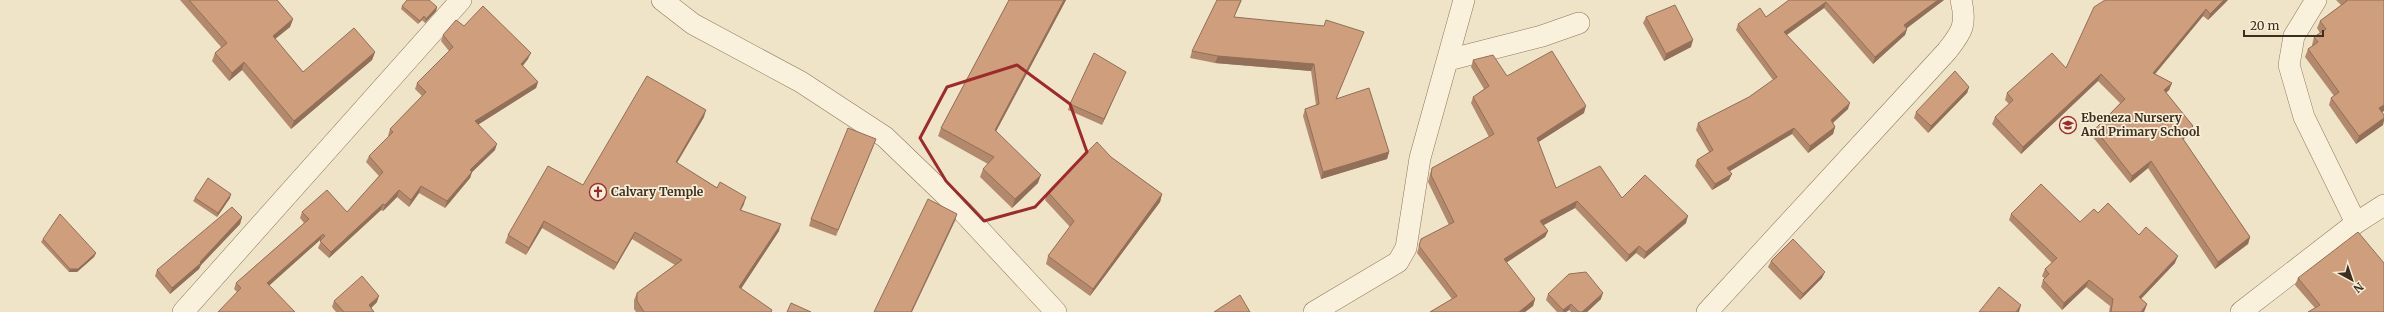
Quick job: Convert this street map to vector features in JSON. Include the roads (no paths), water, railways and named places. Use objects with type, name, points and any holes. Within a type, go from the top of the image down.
[{"type":"street","points":[[183,312],[460,0]]},
{"type":"street","points":[[662,0],[693,24],[801,82],[885,137],[964,213],[1056,312]]},
{"type":"street","points":[[1314,312],[1398,262],[1406,248],[1420,158],[1464,0]]},
{"type":"street","points":[[1707,312],[1947,51],[1959,35],[1965,16],[1961,0]]},
{"type":"street","points":[[2316,0],[2294,36],[2289,65],[2304,117],[2356,223]]},
{"type":"street","points":[[1448,60],[1542,36],[1579,23]]},
{"type":"street","points":[[2241,312],[2356,223],[2384,205]]},
{"type":"place","name":"Ebeneza Nursery And Primary School","points":[[2068,125]]},
{"type":"place","name":"Calvary Temple","points":[[598,192]]}]
